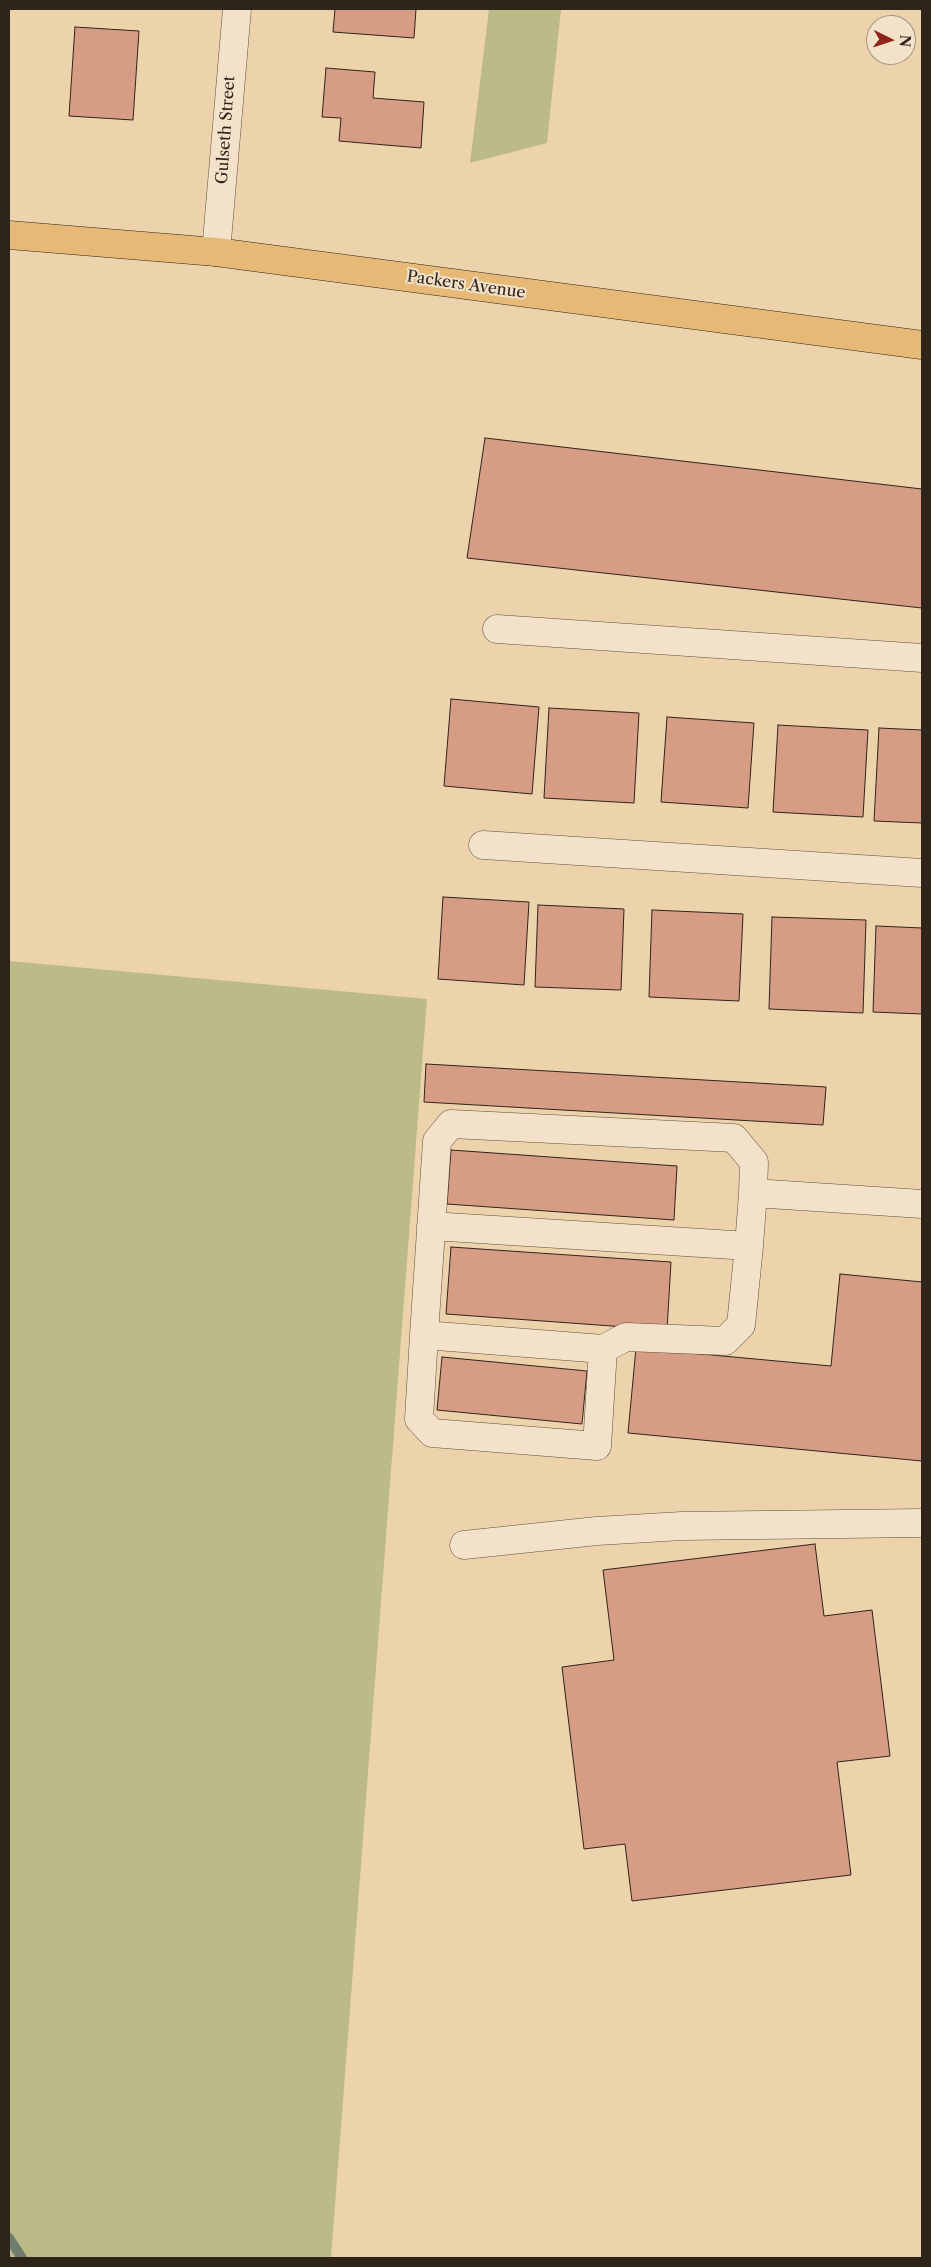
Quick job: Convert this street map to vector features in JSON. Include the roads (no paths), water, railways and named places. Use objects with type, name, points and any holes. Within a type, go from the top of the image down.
[{"type":"main road","name":"Packers Avenue","points":[[9,235],[216,252],[780,328],[922,345]]},
{"type":"street","name":"Gulseth Street","points":[[216,252],[237,9]]},
{"type":"street","points":[[497,629],[922,658]]},
{"type":"street","points":[[483,845],[922,873]]},
{"type":"street","points":[[424,1336],[603,1349],[626,1338],[725,1341],[741,1325],[753,1193],[754,1162],[734,1138],[452,1124],[437,1141],[431,1226],[424,1336],[419,1419],[432,1433],[597,1446],[603,1349]]},
{"type":"street","points":[[753,1193],[922,1204]]},
{"type":"street","points":[[431,1226],[748,1246]]},
{"type":"street","points":[[464,1545],[597,1531],[682,1526],[922,1523]]},
{"type":"waterway","points":[[9,2238],[22,2258]]}]
